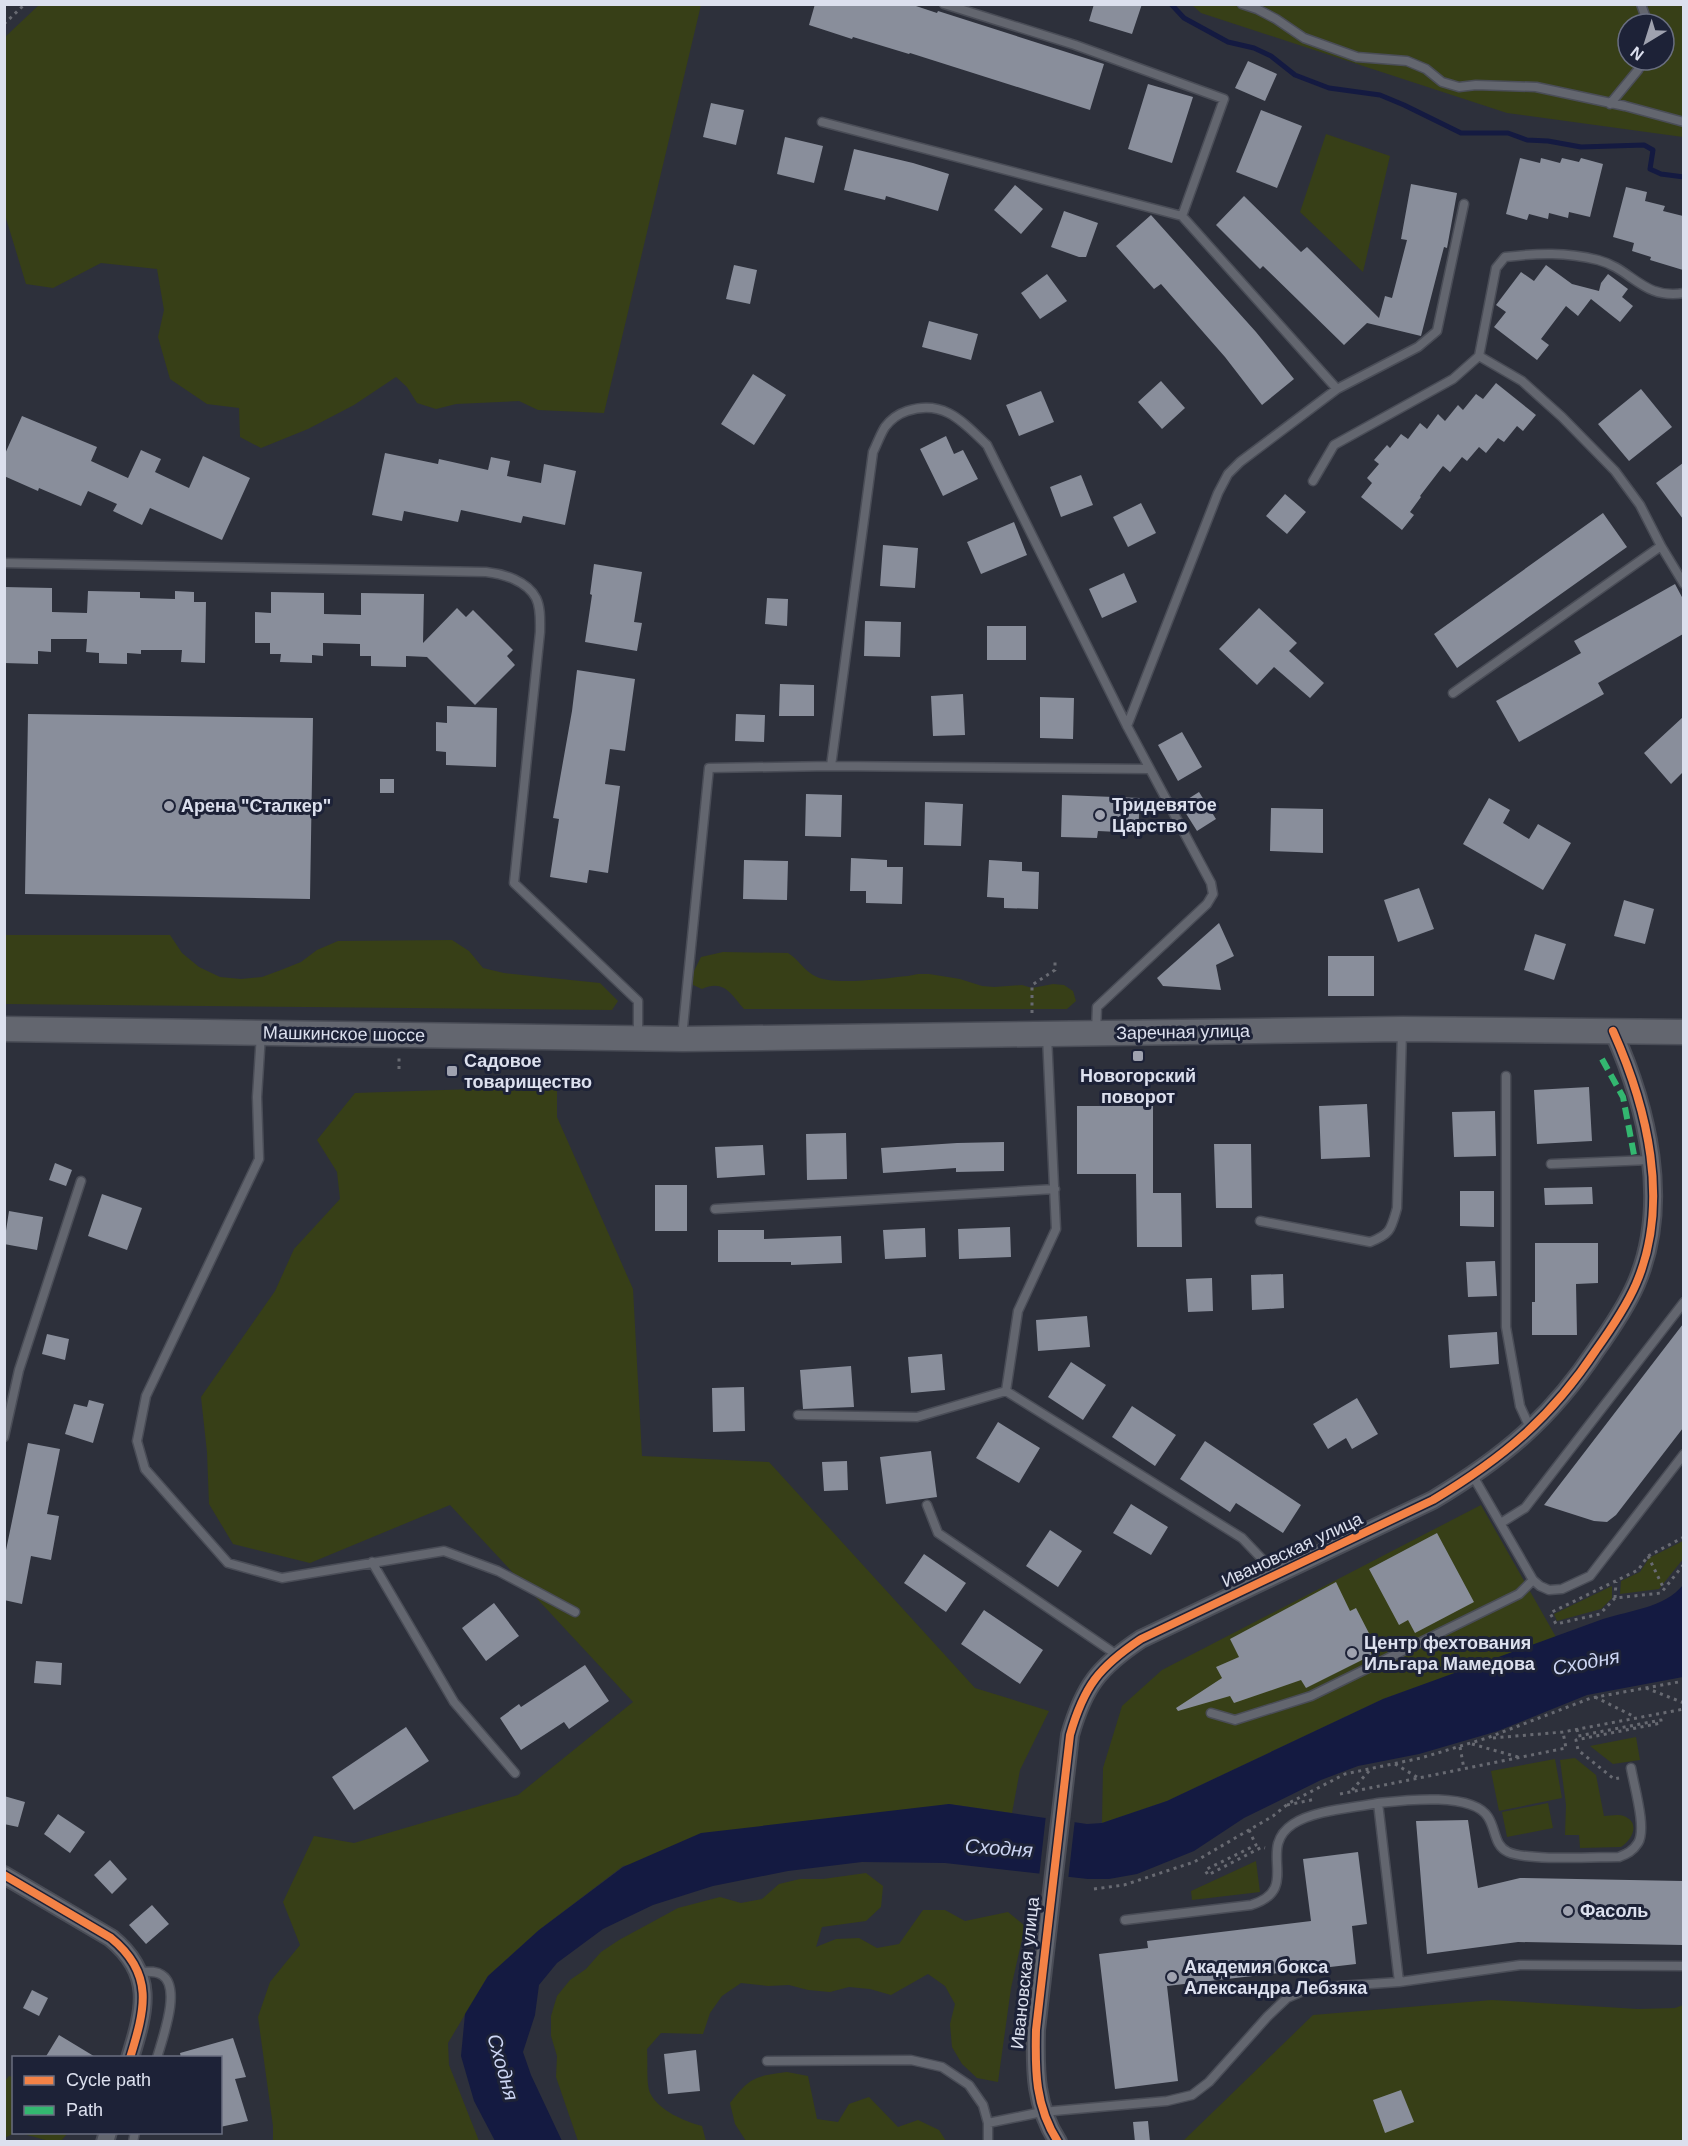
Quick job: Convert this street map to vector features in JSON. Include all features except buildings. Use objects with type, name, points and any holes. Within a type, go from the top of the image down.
[{"type":"main road","name":"Заречная улица","points":[[682,1039],[1040,1025],[1096,1033],[1402,1029],[1683,1032]]},
{"type":"main road","name":"Машкинское шоссе","points":[[4,1029],[682,1039]]},
{"type":"street","name":"Ивановская улица","points":[[1058,2142],[1042,2112],[1035,2072],[1036,2030],[1070,1735],[1086,1691],[1099,1672],[1117,1655],[1141,1639],[1433,1500],[1473,1476],[1531,1431],[1582,1372],[1617,1319],[1636,1284],[1646,1257],[1651,1229],[1653,1192],[1639,1099],[1613,1031]]},
{"type":"street","points":[[4,1875],[111,1938],[126,1950],[138,1972],[143,1989],[142,2012],[131,2056]]},
{"type":"lane","points":[[944,4],[1076,45],[1224,99],[1182,216]]},
{"type":"lane","points":[[1242,4],[1267,14],[1304,38],[1357,57],[1407,61],[1426,69],[1442,82],[1459,87],[1476,85],[1536,87],[1683,122]]},
{"type":"lane","points":[[1610,104],[1636,72]]},
{"type":"lane","points":[[822,122],[1182,216],[1337,389]]},
{"type":"lane","points":[[1127,726],[1218,493],[1228,474],[1240,462],[1337,389],[1418,347],[1437,331],[1464,204]]},
{"type":"lane","points":[[1313,480],[1334,445],[1453,379],[1479,356],[1496,268],[1505,256],[1545,252],[1600,260],[1620,270],[1649,290],[1672,295],[1683,293]]},
{"type":"lane","points":[[1479,356],[1522,381],[1570,424],[1615,471],[1640,505],[1660,546],[1683,584]]},
{"type":"lane","points":[[831,766],[873,452],[885,427],[897,415],[922,406],[937,408],[961,420],[987,445],[1127,726],[1211,883],[1213,894],[1207,904],[1097,1007],[1096,1033]]},
{"type":"lane","points":[[1453,693],[1660,546]]},
{"type":"lane","points":[[4,563],[486,572],[505,575],[524,586],[536,598],[540,614],[540,632],[514,883],[638,1001],[638,1037]]},
{"type":"lane","points":[[682,1039],[709,768],[831,766],[1149,769]]},
{"type":"lane","points":[[1006,1391],[1018,1311],[1056,1229],[1055,1189],[1040,1025]]},
{"type":"lane","points":[[1260,1221],[1370,1242],[1384,1236],[1393,1223],[1397,1208],[1402,1029]]},
{"type":"lane","points":[[261,1032],[257,1097],[259,1159],[146,1396],[137,1441],[145,1469],[228,1563],[282,1578],[444,1551],[498,1571],[575,1612]]},
{"type":"lane","points":[[1506,1076],[1506,1327],[1520,1406],[1531,1431]]},
{"type":"lane","points":[[1551,1164],[1650,1160]]},
{"type":"lane","points":[[4,1437],[19,1370],[81,1181]]},
{"type":"lane","points":[[715,1209],[1055,1189]]},
{"type":"lane","points":[[1501,1523],[1525,1508],[1683,1302]]},
{"type":"lane","points":[[798,1415],[917,1417],[1006,1391],[1242,1538],[1263,1560],[1273,1576]]},
{"type":"lane","points":[[1473,1476],[1533,1580],[1549,1590],[1562,1589],[1590,1576],[1683,1454]]},
{"type":"lane","points":[[927,1505],[938,1533],[1117,1655]]},
{"type":"lane","points":[[372,1562],[454,1702],[515,1773]]},
{"type":"lane","points":[[1211,1713],[1235,1720],[1311,1696],[1519,1594],[1533,1580]]},
{"type":"lane","points":[[1125,1920],[1251,1905],[1265,1901],[1275,1891],[1276,1852],[1281,1837],[1291,1825],[1305,1817],[1378,1803],[1404,1800],[1459,1801],[1476,1805],[1487,1816],[1498,1845],[1509,1853],[1531,1856],[1619,1857],[1630,1852],[1639,1842],[1642,1832],[1632,1772]]},
{"type":"lane","points":[[1378,1803],[1399,1982]]},
{"type":"lane","points":[[988,2123],[1042,2112],[1167,2102],[1192,2094],[1209,2082],[1287,1998],[1310,1989],[1399,1982],[1520,1965],[1683,1966]]},
{"type":"lane","points":[[138,1972],[155,1972],[162,1975],[172,1990],[167,2022],[158,2056]]},
{"type":"lane","points":[[767,2061],[911,2060],[942,2067],[969,2085],[983,2105],[988,2123],[988,2142]]},
{"type":"path","points":[[4,24],[25,4]]},
{"type":"path","points":[[1040,1025],[1032,985],[1055,970],[1055,962]]},
{"type":"path","points":[[399,1054],[399,1069]]},
{"type":"path","points":[[1683,1537],[1648,1556],[1638,1570],[1550,1613],[1556,1624],[1600,1614],[1616,1598],[1661,1593],[1683,1564]]},
{"type":"path","points":[[1648,1556],[1664,1589]]},
{"type":"path","points":[[1616,1581],[1616,1598]]},
{"type":"path","points":[[1094,1889],[1124,1885],[1194,1862],[1273,1816],[1286,1805],[1345,1774],[1395,1764],[1487,1738],[1595,1698],[1683,1680]]},
{"type":"path","points":[[1645,1688],[1683,1703]]},
{"type":"path","points":[[1595,1698],[1636,1718]]},
{"type":"path","points":[[1487,1738],[1563,1732],[1683,1709]]},
{"type":"path","points":[[1577,1729],[1578,1736],[1661,1720],[1661,1724],[1576,1740],[1578,1750],[1614,1779],[1632,1772]]},
{"type":"path","points":[[1329,1796],[1566,1748],[1563,1732]]},
{"type":"path","points":[[1470,1743],[1520,1757]]},
{"type":"path","points":[[1460,1746],[1464,1769]]},
{"type":"path","points":[[1395,1764],[1418,1778]]},
{"type":"path","points":[[1351,1792],[1371,1769]]},
{"type":"path","points":[[1286,1805],[1319,1798]]},
{"type":"path","points":[[1249,1830],[1256,1845],[1205,1870],[1208,1875],[1262,1847],[1276,1852]]},
{"type":"green space","points":[[40,4],[701,5],[604,413],[538,410],[519,401],[456,404],[436,409],[417,403],[407,387],[396,377],[354,405],[308,429],[261,448],[240,437],[239,408],[207,404],[170,379],[158,337],[164,310],[157,269],[101,263],[53,288],[26,284],[5,215],[4,38]]},
{"type":"green space","points":[[1192,5],[1683,5],[1683,137],[1507,113],[1201,13]]},
{"type":"green space","points":[[1326,134],[1390,156],[1363,272],[1300,212]]},
{"type":"green space","points":[[5,935],[170,935],[182,953],[199,967],[220,977],[241,979],[262,977],[281,970],[301,962],[317,950],[338,941],[452,940],[469,951],[483,968],[504,973],[600,983],[618,1001],[612,1010],[5,1004]]},
{"type":"green space","points":[[723,952],[788,953],[813,975],[822,979],[859,981],[929,974],[994,987],[1022,985],[1032,988],[1053,984],[1064,985],[1073,991],[1076,1001],[1067,1009],[744,1009],[731,993],[722,987],[710,986],[702,989],[693,985],[692,975],[701,957]]},
{"type":"green space","points":[[557,1086],[557,1117],[633,1289],[642,1456],[769,1462],[975,1688],[1049,1711],[1020,1770],[1012,1813],[949,1804],[623,1866],[539,1930],[488,1976],[448,2043],[449,2065],[479,2141],[273,2141],[273,2126],[258,2017],[270,1982],[300,1945],[283,1902],[314,1836],[354,1843],[518,1795],[633,1702],[450,1505],[310,1563],[233,1544],[209,1504],[207,1452],[201,1397],[275,1291],[294,1249],[340,1199],[337,1172],[317,1140],[355,1093]]},
{"type":"green space","name":"Центр фехтования Ильгара Мамедова","points":[[1481,1505],[1556,1637],[1383,1699],[1167,1801],[1102,1823],[1103,1768],[1122,1706],[1162,1670]]},
{"type":"green space","points":[[1683,1541],[1683,1559],[1659,1589],[1620,1594],[1621,1581],[1640,1572],[1649,1558]]},
{"type":"green space","points":[[1612,1586],[1612,1598],[1601,1609],[1557,1621],[1554,1614]]},
{"type":"green space","points":[[1636,1737],[1640,1760],[1613,1764],[1590,1746]]},
{"type":"green space","points":[[1575,1758],[1596,1775],[1604,1816],[1622,1815],[1632,1823],[1633,1832],[1621,1847],[1580,1848],[1579,1835],[1565,1835],[1566,1805],[1560,1760]]},
{"type":"green space","points":[[1555,1759],[1562,1798],[1499,1811],[1491,1771]]},
{"type":"green space","points":[[1548,1803],[1553,1828],[1507,1837],[1502,1812]]},
{"type":"green space","points":[[1256,1861],[1260,1892],[1192,1900],[1191,1891]]},
{"type":"green space","points":[[866,1873],[883,1886],[881,1907],[866,1921],[822,1927],[816,1947],[836,1939],[859,1938],[877,1948],[899,1944],[923,1910],[945,1910],[965,1921],[1008,1912],[1025,1926],[1011,1988],[998,2082],[977,2078],[962,2064],[952,2047],[950,2024],[955,2004],[945,1986],[928,1974],[891,1995],[870,1989],[849,1987],[830,1992],[789,1985],[768,1986],[741,1983],[722,1996],[710,2013],[703,2034],[661,2033],[647,2049],[650,2093],[666,2110],[702,2126],[706,2141],[578,2141],[556,2077],[557,2056],[551,2036],[551,2016],[557,1996],[570,1980],[586,1969],[601,1952],[619,1940],[678,1908],[720,1897],[741,1903],[762,1899],[779,1884],[800,1879],[823,1879]]},
{"type":"green space","points":[[1492,2000],[1638,2009],[1675,2008],[1683,2005],[1683,2141],[1182,2142],[1313,2015]]},
{"type":"green space","points":[[787,2072],[808,2076],[817,2119],[838,2122],[849,2104],[869,2097],[898,2127],[918,2120],[939,2130],[946,2141],[746,2141],[735,2124],[730,2103],[754,2079]]},
{"type":"green space","points":[[9,2076],[12,2077],[12,2134],[5,2138],[5,2081]]},
{"type":"green space","points":[[24,2134],[67,2134],[60,2142]]},
{"type":"water","name":"Сходня","points":[[1683,1585],[1683,1677],[1587,1695],[1498,1731],[1419,1754],[1358,1766],[1321,1780],[1244,1818],[1194,1851],[1137,1874],[1109,1879],[1088,1879],[945,1863],[862,1862],[788,1871],[713,1886],[653,1905],[603,1929],[557,1963],[539,1985],[535,2015],[523,2052],[531,2075],[562,2141],[495,2141],[474,2101],[461,2056],[465,2014],[488,1976],[539,1930],[623,1867],[701,1833],[949,1804],[1087,1824],[1102,1823],[1167,1801],[1383,1699],[1603,1619],[1657,1603],[1675,1593]]},
{"type":"pier","points":[[1046,1815],[1075,1819],[1068,1880],[1039,1877]]},
{"type":"waterway","points":[[1171,4],[1184,18],[1228,42],[1254,48],[1271,56],[1295,75],[1329,88],[1380,95],[1461,133],[1508,133],[1527,140],[1581,147],[1644,145],[1653,150],[1650,169],[1661,174],[1684,177]]},
{"type":"marked path","points":[[1602,1059],[1623,1097],[1635,1160]]},
{"type":"cycle path","points":[[1058,2142],[1050,2129],[1038,2088],[1036,2030],[1070,1735],[1081,1703],[1095,1679],[1104,1669],[1141,1639],[1433,1500],[1458,1484],[1524,1435],[1579,1374],[1613,1326],[1632,1293],[1646,1253],[1652,1221],[1653,1188],[1644,1123],[1636,1091],[1613,1031]]},
{"type":"cycle path","points":[[4,1875],[111,1938],[125,1951],[135,1965],[143,1993],[140,2024],[131,2056]]},
{"type":"place","name":"Арена \"Сталкер\"","points":[[169,806]]},
{"type":"place","name":"Тридевятое Царство","points":[[1100,815]]},
{"type":"place","name":"Новогорский поворот","points":[[1138,1056]]},
{"type":"place","name":"Садовое товарищество","points":[[452,1071]]},
{"type":"place","name":"Центр фехтования Ильгара Мамедова","points":[[1352,1653]]},
{"type":"place","name":"Фасоль","points":[[1568,1911]]},
{"type":"place","name":"Академия бокса Александра Лебзяка","points":[[1172,1977]]}]
